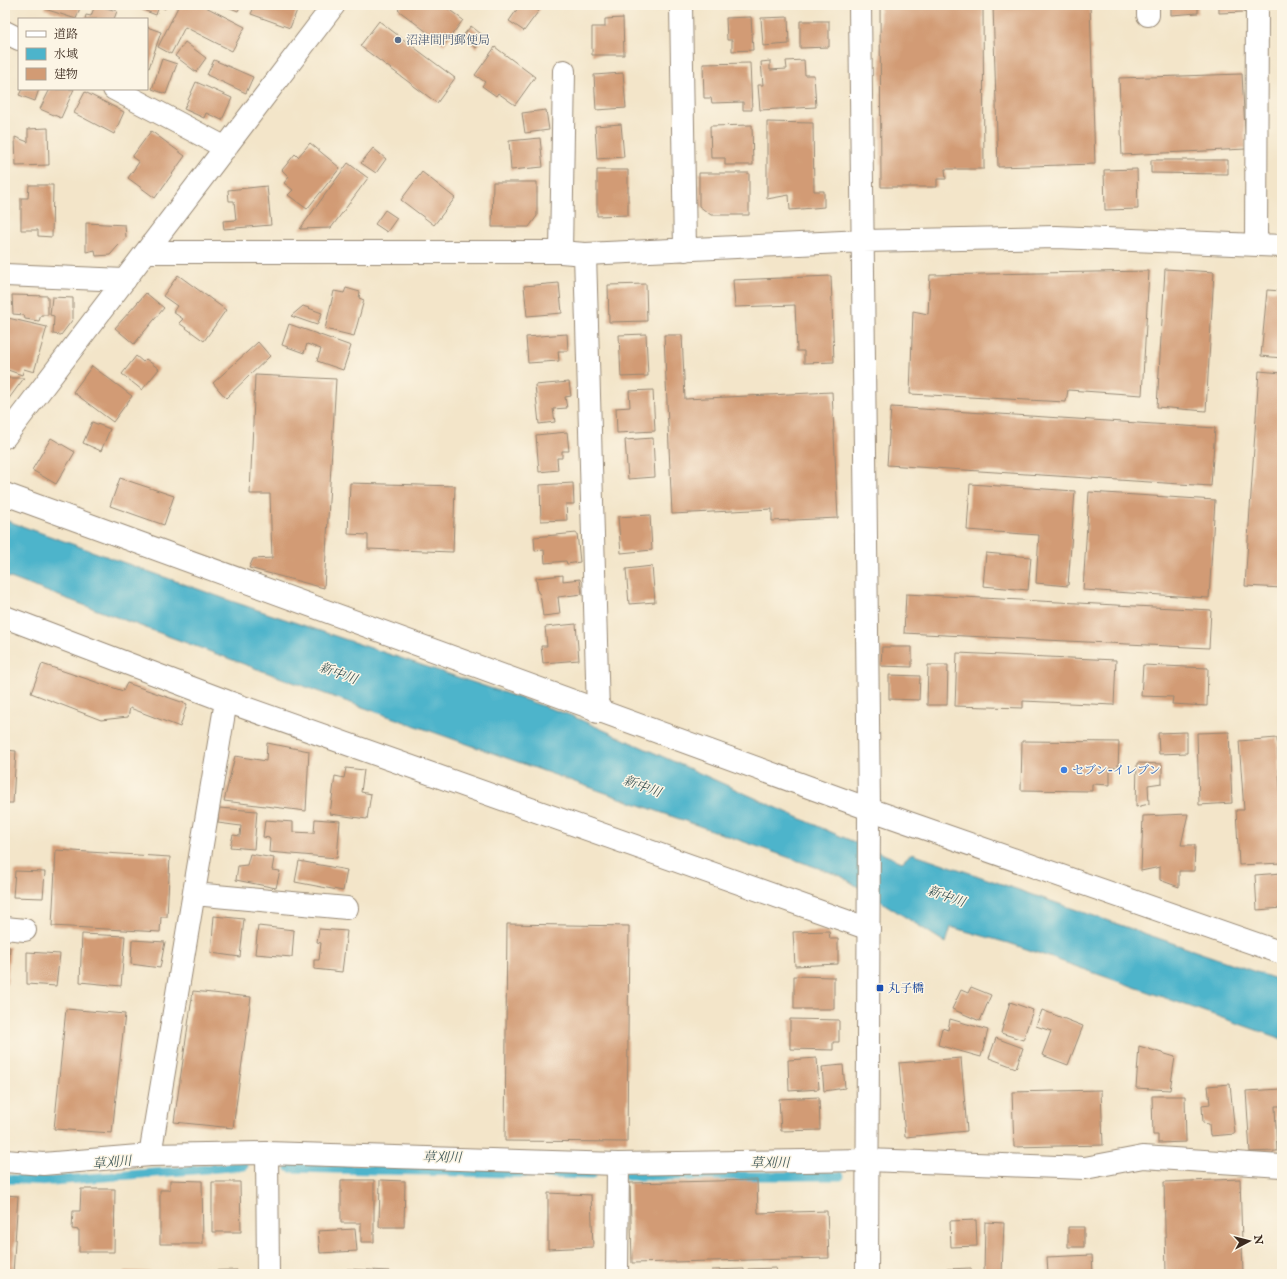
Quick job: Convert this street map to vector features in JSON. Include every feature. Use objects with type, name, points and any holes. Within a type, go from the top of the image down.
[{"type":"street","points":[[5,438],[334,5]]},
{"type":"street","points":[[681,5],[685,250]]},
{"type":"street","points":[[860,5],[870,818],[866,1160],[867,1274]]},
{"type":"street","points":[[1256,244],[1257,5]]},
{"type":"street","points":[[5,32],[18,38]]},
{"type":"street","points":[[561,252],[564,71]]},
{"type":"street","points":[[116,90],[226,148]]},
{"type":"street","points":[[147,252],[561,252],[585,254],[862,241],[1056,237],[1282,246]]},
{"type":"street","points":[[585,254],[598,712]]},
{"type":"street","points":[[5,275],[125,280]]},
{"type":"street","points":[[5,494],[598,712],[870,818],[1282,953]]},
{"type":"street","points":[[5,617],[226,701],[869,929]]},
{"type":"street","points":[[150,1155],[226,701]]},
{"type":"street","points":[[194,894],[347,908]]},
{"type":"street","points":[[267,1154],[268,1274]]},
{"type":"street","points":[[5,1162],[43,1164],[150,1155],[267,1154],[618,1164],[866,1160],[1085,1168],[1143,1157],[1282,1166]]},
{"type":"street","points":[[617,1274],[618,1164]]},
{"type":"water","name":"新中川","points":[[5,520],[234,602],[570,715],[833,833],[902,862],[912,853],[1282,981],[1282,1039],[1015,945],[951,927],[946,943],[841,876],[317,691],[5,576]]},
{"type":"building","points":[[46,5],[81,5],[76,18],[45,9]]},
{"type":"building","points":[[95,5],[117,11],[114,18],[85,18],[86,15],[91,16]]},
{"type":"building","points":[[130,5],[166,5],[165,9],[159,6],[156,15]]},
{"type":"building","points":[[179,5],[202,5],[245,27],[232,51],[185,27],[171,54],[158,47]]},
{"type":"building","points":[[223,5],[241,5],[238,11]]},
{"type":"building","points":[[255,5],[299,5],[290,28],[251,14]]},
{"type":"building","points":[[402,5],[443,5],[463,20],[444,45],[398,10]]},
{"type":"building","points":[[513,5],[543,5],[524,31],[509,21],[518,8]]},
{"type":"building","points":[[734,5],[753,5],[753,8],[733,9]]},
{"type":"building","points":[[880,5],[935,5],[935,8],[983,8],[984,169],[945,169],[946,179],[937,179],[937,187],[881,187]]},
{"type":"building","points":[[993,5],[1090,5],[1095,164],[998,167]]},
{"type":"building","points":[[1171,5],[1198,5],[1198,13],[1171,15]]},
{"type":"building","points":[[1219,5],[1245,5],[1245,12],[1219,13]]},
{"type":"building","points":[[751,17],[753,50],[732,51],[732,40],[727,40],[726,18]]},
{"type":"building","points":[[788,17],[789,44],[763,46],[761,18]]},
{"type":"building","points":[[623,18],[624,55],[592,55],[592,27],[605,27],[605,19]]},
{"type":"building","points":[[379,21],[455,78],[437,103],[360,46]]},
{"type":"building","points":[[800,21],[829,21],[829,47],[800,48]]},
{"type":"building","points":[[471,26],[485,37],[476,48],[462,37]]},
{"type":"building","points":[[148,27],[161,32],[148,68]]},
{"type":"building","points":[[185,42],[206,58],[196,72],[175,56]]},
{"type":"building","points":[[495,47],[535,77],[515,105],[498,93],[496,96],[482,86],[485,82],[475,75]]},
{"type":"building","points":[[162,59],[177,64],[166,94],[152,89]]},
{"type":"building","points":[[214,60],[253,77],[246,93],[207,75]]},
{"type":"building","points":[[804,60],[805,75],[814,75],[816,107],[760,110],[758,85],[763,85],[761,62],[770,61],[770,70],[787,69],[786,61]]},
{"type":"building","points":[[750,63],[752,110],[743,110],[743,102],[712,103],[711,98],[704,98],[703,64]]},
{"type":"building","points":[[623,73],[626,108],[596,110],[594,75]]},
{"type":"building","points":[[1242,74],[1246,149],[1122,155],[1119,78]]},
{"type":"building","points":[[196,82],[232,98],[222,120],[206,113],[204,118],[184,109]]},
{"type":"building","points":[[22,90],[39,90],[35,101],[19,95]]},
{"type":"building","points":[[50,90],[74,90],[61,118],[40,109]]},
{"type":"building","points":[[85,92],[124,112],[114,134],[74,113]]},
{"type":"building","points":[[546,110],[549,130],[525,133],[522,113]]},
{"type":"building","points":[[767,122],[813,123],[814,191],[824,191],[824,207],[790,210],[789,195],[767,199]]},
{"type":"building","points":[[621,124],[624,157],[597,159],[595,126]]},
{"type":"building","points":[[752,125],[753,165],[725,165],[725,158],[711,158],[710,126]]},
{"type":"building","points":[[48,128],[49,165],[16,166],[15,137],[28,142],[28,129]]},
{"type":"building","points":[[151,131],[185,156],[155,198],[128,178],[139,162],[132,157]]},
{"type":"building","points":[[540,138],[543,167],[511,170],[509,141]]},
{"type":"building","points":[[310,143],[340,168],[307,209],[288,195],[293,190],[284,183],[289,177],[282,170],[295,154],[298,157]]},
{"type":"building","points":[[373,148],[386,159],[376,173],[361,163]]},
{"type":"building","points":[[1151,160],[1228,160],[1228,174],[1151,173]]},
{"type":"building","points":[[348,163],[368,178],[331,228],[300,229]]},
{"type":"building","points":[[1137,169],[1138,209],[1105,210],[1104,170]]},
{"type":"building","points":[[597,170],[628,170],[628,215],[597,216]]},
{"type":"building","points":[[422,172],[455,198],[434,225],[401,200]]},
{"type":"building","points":[[699,173],[749,173],[749,215],[711,215],[699,206]]},
{"type":"building","points":[[493,182],[537,182],[537,216],[529,227],[492,227]]},
{"type":"building","points":[[29,185],[53,185],[52,237],[38,236],[38,230],[21,230],[21,198],[28,198]]},
{"type":"building","points":[[267,186],[271,225],[224,229],[223,221],[236,220],[234,201],[229,201],[228,190]]},
{"type":"building","points":[[385,210],[397,218],[387,232],[375,224]]},
{"type":"building","points":[[86,223],[125,225],[126,237],[110,255],[96,256],[95,250],[86,252]]},
{"type":"building","points":[[1165,269],[1214,272],[1206,411],[1157,407]]},
{"type":"building","points":[[1149,271],[1142,395],[1068,390],[1066,402],[910,394],[913,311],[928,314],[930,275]]},
{"type":"building","points":[[178,275],[226,310],[204,341],[179,323],[183,319],[173,312],[177,306],[163,296]]},
{"type":"building","points":[[831,276],[834,362],[804,363],[804,351],[797,351],[795,305],[735,307],[733,280]]},
{"type":"building","points":[[559,283],[562,313],[527,316],[524,286]]},
{"type":"building","points":[[646,284],[647,321],[609,322],[608,285]]},
{"type":"building","points":[[346,288],[360,292],[359,298],[364,300],[354,336],[325,329],[334,291],[344,293]]},
{"type":"building","points":[[1267,290],[1282,291],[1282,358],[1261,356]]},
{"type":"building","points":[[146,293],[164,308],[134,344],[115,328]]},
{"type":"building","points":[[12,295],[48,296],[48,315],[41,315],[39,321],[25,319],[24,315],[13,314]]},
{"type":"building","points":[[52,297],[73,298],[73,319],[61,335],[53,334],[54,316],[50,315]]},
{"type":"building","points":[[303,306],[322,313],[317,325],[291,316]]},
{"type":"building","points":[[8,318],[47,327],[34,372],[24,369],[22,375],[5,369],[5,327]]},
{"type":"building","points":[[289,324],[351,346],[343,370],[317,361],[321,349],[307,344],[304,353],[282,345]]},
{"type":"building","points":[[567,334],[568,351],[558,351],[559,361],[528,363],[526,337]]},
{"type":"building","points":[[646,334],[648,376],[621,377],[619,335]]},
{"type":"building","points":[[664,335],[682,335],[685,399],[832,392],[838,518],[772,521],[772,509],[672,514]]},
{"type":"building","points":[[258,342],[270,356],[226,398],[213,383]]},
{"type":"building","points":[[136,356],[143,362],[146,359],[159,369],[142,390],[122,374]]},
{"type":"building","points":[[92,366],[132,396],[113,422],[73,392]]},
{"type":"building","points":[[1259,371],[1282,373],[1282,588],[1245,586]]},
{"type":"building","points":[[255,375],[336,379],[324,588],[249,568],[253,559],[272,558],[270,494],[250,494]]},
{"type":"building","points":[[5,378],[24,378],[5,404]]},
{"type":"building","points":[[569,382],[571,396],[565,397],[567,408],[553,409],[555,422],[539,424],[535,385]]},
{"type":"building","points":[[653,390],[655,431],[617,433],[616,408],[630,407],[629,391]]},
{"type":"building","points":[[891,407],[1215,428],[1211,486],[887,465]]},
{"type":"building","points":[[92,422],[110,429],[101,451],[83,443]]},
{"type":"building","points":[[567,432],[569,451],[562,451],[562,458],[557,458],[558,470],[539,472],[536,435]]},
{"type":"building","points":[[51,438],[75,452],[56,484],[32,470]]},
{"type":"building","points":[[653,438],[655,477],[628,479],[625,440]]},
{"type":"building","points":[[120,478],[174,496],[164,525],[110,506]]},
{"type":"building","points":[[350,483],[455,486],[453,552],[368,549],[368,535],[348,534]]},
{"type":"building","points":[[573,483],[574,504],[566,504],[567,520],[541,521],[540,485]]},
{"type":"building","points":[[970,484],[1075,491],[1068,586],[1036,583],[1039,535],[967,530]]},
{"type":"building","points":[[1089,492],[1215,500],[1209,598],[1083,590]]},
{"type":"building","points":[[650,515],[652,550],[621,553],[618,517]]},
{"type":"building","points":[[577,533],[580,562],[567,564],[566,561],[545,563],[544,550],[535,551],[534,537]]},
{"type":"building","points":[[986,553],[1031,557],[1028,590],[983,586]]},
{"type":"building","points":[[652,566],[655,602],[629,604],[626,569]]},
{"type":"building","points":[[563,575],[563,581],[580,579],[582,594],[558,597],[560,614],[543,616],[540,593],[538,593],[536,578]]},
{"type":"building","points":[[906,594],[1211,610],[1209,648],[904,633]]},
{"type":"building","points":[[576,624],[579,660],[543,663],[541,646],[547,646],[545,627]]},
{"type":"building","points":[[882,647],[912,647],[912,667],[881,666]]},
{"type":"building","points":[[957,653],[1116,660],[1114,705],[1023,701],[1023,708],[955,706]]},
{"type":"building","points":[[42,664],[123,691],[127,683],[187,704],[180,727],[130,708],[128,717],[101,720],[31,693]]},
{"type":"building","points":[[928,665],[948,665],[947,705],[927,705]]},
{"type":"building","points":[[1143,665],[1208,668],[1207,706],[1172,704],[1173,697],[1141,696]]},
{"type":"building","points":[[889,675],[920,676],[919,700],[889,699]]},
{"type":"building","points":[[1187,732],[1187,753],[1159,754],[1158,733]]},
{"type":"building","points":[[1229,732],[1232,803],[1199,805],[1197,733]]},
{"type":"building","points":[[1277,738],[1282,817],[1282,863],[1239,865],[1236,810],[1244,810],[1239,741]]},
{"type":"building","points":[[1022,741],[1119,742],[1118,768],[1110,768],[1110,785],[1092,784],[1092,791],[1021,790]]},
{"type":"building","points":[[267,743],[309,751],[306,811],[224,801],[235,756],[266,761]]},
{"type":"building","points":[[5,750],[16,751],[13,803],[5,803]]},
{"type":"building","points":[[1137,763],[1162,764],[1162,783],[1148,785],[1149,804],[1136,807]]},
{"type":"building","points":[[346,768],[364,770],[361,792],[371,794],[367,819],[330,814],[335,776],[344,778]]},
{"type":"building","points":[[219,808],[257,811],[254,849],[230,847],[233,835],[240,836],[241,826],[218,823]]},
{"type":"building","points":[[1188,814],[1181,845],[1195,845],[1194,871],[1179,871],[1179,887],[1160,880],[1160,867],[1141,871],[1143,816]]},
{"type":"building","points":[[315,819],[340,821],[337,858],[269,852],[270,838],[263,837],[265,820],[293,822],[293,832],[314,833]]},
{"type":"building","points":[[56,850],[170,857],[167,917],[161,917],[160,932],[52,926]]},
{"type":"building","points":[[250,854],[274,858],[272,870],[280,871],[276,888],[236,880],[238,866],[247,865]]},
{"type":"building","points":[[299,861],[347,870],[343,891],[295,882]]},
{"type":"building","points":[[15,871],[45,872],[43,898],[13,897]]},
{"type":"building","points":[[1282,873],[1282,908],[1257,910],[1255,875]]},
{"type":"building","points":[[214,916],[244,919],[240,957],[211,953]]},
{"type":"building","points":[[507,924],[629,926],[627,1142],[505,1141]]},
{"type":"building","points":[[258,926],[294,930],[292,957],[255,954]]},
{"type":"building","points":[[319,929],[347,931],[342,972],[314,969],[314,960],[319,960],[321,943],[317,942]]},
{"type":"building","points":[[829,931],[830,939],[838,939],[838,964],[795,966],[793,932]]},
{"type":"building","points":[[82,934],[125,936],[121,986],[80,982]]},
{"type":"building","points":[[132,940],[165,942],[160,968],[131,964]]},
{"type":"building","points":[[5,947],[10,947],[7,984],[5,984]]},
{"type":"building","points":[[27,952],[60,954],[56,986],[27,984]]},
{"type":"building","points":[[794,976],[834,977],[834,1009],[794,1009]]},
{"type":"building","points":[[971,987],[991,995],[980,1021],[952,1009],[961,990],[968,993]]},
{"type":"building","points":[[193,991],[251,997],[233,1128],[174,1122]]},
{"type":"building","points":[[1010,1002],[1033,1010],[1023,1040],[1001,1033]]},
{"type":"building","points":[[66,1009],[125,1014],[112,1133],[54,1129]]},
{"type":"building","points":[[1042,1010],[1083,1026],[1068,1065],[1042,1055],[1051,1031],[1036,1026]]},
{"type":"building","points":[[790,1019],[839,1020],[839,1042],[833,1042],[833,1050],[790,1049]]},
{"type":"building","points":[[950,1019],[988,1030],[981,1057],[938,1045],[942,1028],[948,1030]]},
{"type":"building","points":[[996,1038],[1023,1048],[1016,1068],[989,1058]]},
{"type":"building","points":[[1139,1046],[1175,1057],[1170,1090],[1136,1088]]},
{"type":"building","points":[[817,1058],[819,1089],[789,1091],[788,1060]]},
{"type":"building","points":[[961,1058],[967,1131],[905,1137],[899,1063]]},
{"type":"building","points":[[843,1065],[845,1088],[824,1091],[822,1067]]},
{"type":"building","points":[[1230,1084],[1235,1134],[1210,1136],[1209,1124],[1203,1123],[1202,1105],[1210,1104],[1208,1086]]},
{"type":"building","points":[[1282,1089],[1282,1106],[1275,1106],[1277,1151],[1250,1152],[1246,1091]]},
{"type":"building","points":[[1101,1090],[1103,1145],[1014,1147],[1012,1092]]},
{"type":"building","points":[[1152,1096],[1185,1096],[1186,1142],[1158,1143],[1158,1135],[1153,1135]]},
{"type":"building","points":[[819,1097],[820,1130],[781,1131],[779,1099]]},
{"type":"building","points":[[1240,1179],[1243,1274],[1166,1274],[1164,1182]]},
{"type":"building","points":[[170,1180],[202,1181],[203,1244],[160,1244],[160,1190],[170,1190]]},
{"type":"building","points":[[341,1180],[374,1180],[374,1242],[361,1242],[361,1223],[341,1223]]},
{"type":"building","points":[[380,1180],[405,1181],[404,1227],[379,1227]]},
{"type":"building","points":[[757,1180],[758,1213],[827,1211],[829,1258],[632,1263],[630,1183]]},
{"type":"building","points":[[212,1182],[240,1182],[241,1232],[212,1232]]},
{"type":"building","points":[[81,1189],[115,1189],[114,1252],[79,1252],[79,1230],[72,1229],[73,1211],[80,1211]]},
{"type":"building","points":[[548,1193],[591,1195],[593,1247],[548,1249]]},
{"type":"building","points":[[5,1195],[18,1196],[13,1274],[5,1274]]},
{"type":"building","points":[[976,1220],[977,1246],[951,1247],[950,1221]]},
{"type":"building","points":[[985,1222],[1004,1223],[1002,1274],[984,1274]]},
{"type":"building","points":[[1068,1227],[1084,1227],[1084,1247],[1068,1247]]},
{"type":"building","points":[[355,1229],[357,1251],[320,1253],[318,1231]]},
{"type":"building","points":[[1092,1255],[1093,1274],[1048,1274],[1047,1257]]},
{"type":"building","points":[[776,1268],[777,1274],[749,1274],[748,1269]]},
{"type":"building","points":[[971,1268],[971,1274],[947,1274],[947,1269]]},
{"type":"building","points":[[347,1269],[390,1271],[390,1274],[347,1274]]},
{"type":"building","points":[[744,1269],[744,1274],[712,1274],[712,1270]]},
{"type":"building","points":[[237,1270],[237,1274],[190,1274],[190,1271]]},
{"type":"building","points":[[124,1271],[177,1273],[177,1274],[124,1274]]},
{"type":"waterway","name":"草刈川","points":[[5,1179],[52,1181],[244,1166]]},
{"type":"waterway","name":"草刈川","points":[[290,1168],[592,1175]]},
{"type":"waterway","name":"草刈川","points":[[628,1176],[840,1176]]},
{"type":"place","name":"沼津間門郵便局","points":[[398,40]]},
{"type":"place","name":"セブン-イレブン","points":[[1064,770]]},
{"type":"place","name":"丸子橋","points":[[880,988]]}]
